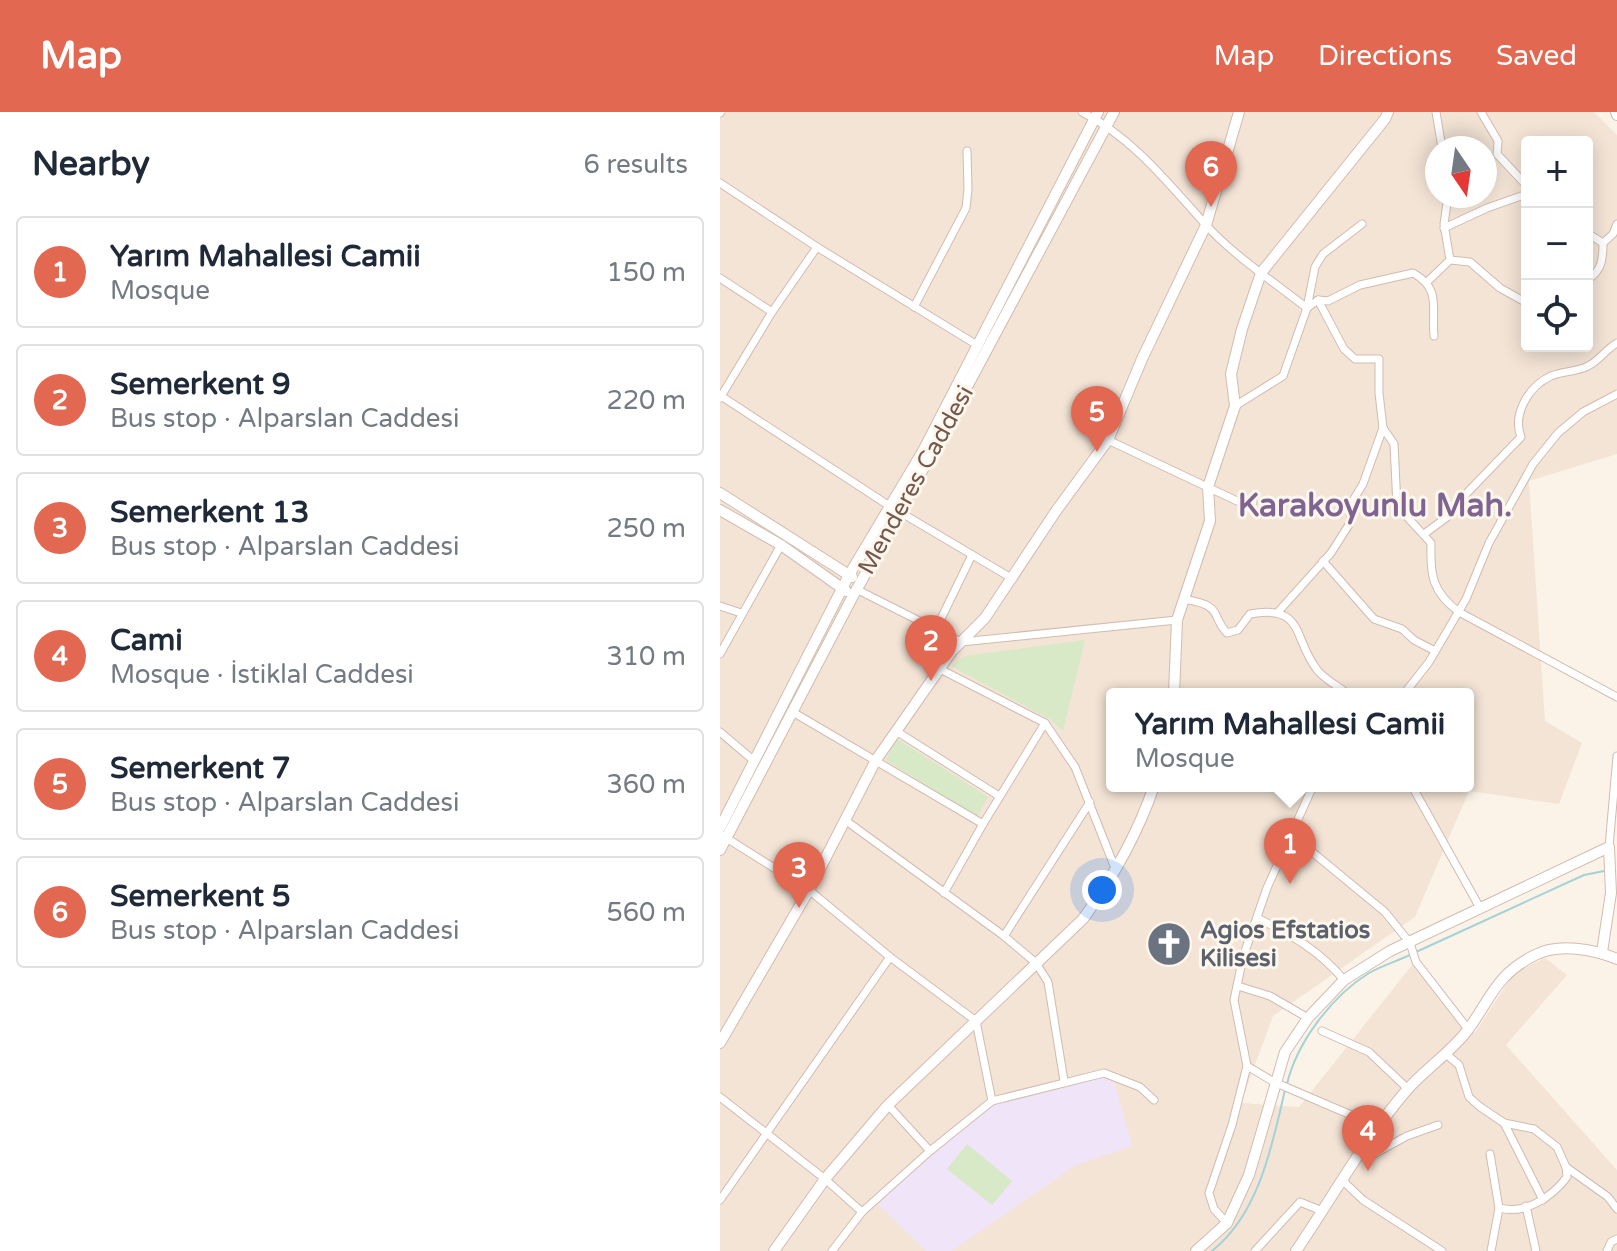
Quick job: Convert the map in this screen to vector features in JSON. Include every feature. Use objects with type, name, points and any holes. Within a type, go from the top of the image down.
[{"type":"main road","name":"Menderes Caddesi","points":[[720,850],[722,834],[753,760],[841,589],[896,509],[1114,112]]},
{"type":"main road","points":[[720,1043],[809,890],[876,760],[940,669],[985,618],[1056,511],[1108,440],[1142,359],[1206,225],[1239,112]]},
{"type":"main road","points":[[1174,688],[1177,620],[1210,521],[1208,487],[1235,406],[1231,374],[1261,273],[1388,112]]},
{"type":"main road","name":"Menderes Caddesi","points":[[722,834],[856,589],[977,345],[1097,115]]},
{"type":"main road","points":[[720,493],[849,575],[856,589],[841,589],[781,545],[723,514]]},
{"type":"main road","points":[[774,1251],[825,1179],[888,1105],[1083,919],[1106,887],[1145,813],[1152,792]]},
{"type":"main road","points":[[1196,1251],[1227,1223],[1249,1175],[1285,1052],[1308,1018],[1344,980],[1390,951],[1609,847],[1611,878],[1602,952]]},
{"type":"main road","points":[[1296,1251],[1379,1127],[1408,1089],[1468,1029],[1487,996],[1505,976],[1538,953],[1581,947],[1617,959]]},
{"type":"street","points":[[1082,112],[1097,115],[1155,166],[1206,225],[1307,308]]},
{"type":"street","points":[[1436,112],[1440,136]]},
{"type":"street","points":[[1481,112],[1498,141],[1497,154],[1521,180]]},
{"type":"street","points":[[914,307],[966,208],[967,151]]},
{"type":"street","points":[[720,183],[817,247],[977,345]]},
{"type":"street","points":[[1444,228],[1521,196]]},
{"type":"street","points":[[1446,208],[1444,228],[1450,260]]},
{"type":"street","points":[[1235,406],[1283,376],[1307,308],[1315,267],[1323,254],[1362,224]]},
{"type":"street","points":[[1593,275],[1603,261],[1603,243],[1613,234],[1617,224]]},
{"type":"street","points":[[1593,237],[1603,243]]},
{"type":"street","points":[[817,247],[772,312],[721,397],[896,509],[1013,579]]},
{"type":"street","points":[[1428,281],[1450,260],[1470,262],[1500,288],[1521,300]]},
{"type":"street","points":[[1307,308],[1318,300],[1328,301],[1360,285],[1413,273],[1428,281],[1434,298],[1434,336]]},
{"type":"street","points":[[720,278],[772,312]]},
{"type":"street","points":[[1278,612],[1323,561],[1350,523],[1352,502],[1363,484],[1383,428],[1379,359],[1355,359],[1344,349],[1318,300]]},
{"type":"street","points":[[1424,534],[1454,512],[1473,486],[1521,437],[1517,427],[1518,417],[1527,396],[1539,384],[1552,376],[1589,366],[1617,343]]},
{"type":"street","points":[[1408,688],[1459,612],[1489,543],[1533,464],[1558,433],[1583,412],[1617,394]]},
{"type":"street","points":[[1383,428],[1394,444],[1397,506],[1431,543],[1430,566],[1441,599],[1459,612],[1617,697]]},
{"type":"street","points":[[1108,440],[1237,501],[1253,502]]},
{"type":"street","points":[[720,654],[781,545]]},
{"type":"street","points":[[936,629],[972,555]]},
{"type":"street","points":[[1323,561],[1374,619],[1402,629],[1414,640],[1435,651]]},
{"type":"street","points":[[856,589],[961,642],[1177,620]]},
{"type":"street","points":[[1184,599],[1206,605],[1216,612],[1219,625],[1227,633],[1238,630],[1250,614],[1272,610],[1278,612],[1295,625],[1319,672],[1340,688]]},
{"type":"street","points":[[720,606],[741,613]]},
{"type":"street","points":[[940,669],[1045,723],[1075,767],[1115,868]]},
{"type":"street","points":[[791,711],[983,824]]},
{"type":"street","points":[[944,893],[1045,723]]},
{"type":"street","points":[[896,731],[999,796]]},
{"type":"street","points":[[720,732],[753,760]]},
{"type":"street","points":[[1609,847],[1617,756]]},
{"type":"street","points":[[1227,1223],[1214,1209],[1209,1193],[1232,1125],[1247,1066],[1234,1000],[1243,957],[1257,918],[1310,792]]},
{"type":"street","points":[[1415,792],[1480,908]]},
{"type":"street","points":[[1004,936],[1090,802]]},
{"type":"street","points":[[845,820],[1004,936],[1036,963],[1048,982],[1064,1081]]},
{"type":"street","points":[[1292,830],[1311,851],[1385,912],[1410,943],[1416,962],[1468,1029]]},
{"type":"street","points":[[722,834],[809,890],[890,957],[976,1021],[992,1101]]},
{"type":"street","points":[[1257,918],[1303,942],[1323,957],[1344,980]]},
{"type":"street","points":[[720,1200],[890,957]]},
{"type":"street","points":[[1238,986],[1270,996],[1308,1018]]},
{"type":"street","points":[[1322,1031],[1369,1052],[1408,1089]]},
{"type":"street","points":[[1446,1054],[1459,1065],[1469,1097],[1504,1123],[1534,1129],[1557,1147],[1566,1167],[1567,1177],[1558,1189],[1543,1200],[1512,1211],[1499,1208]]},
{"type":"street","points":[[1247,1066],[1379,1127]]},
{"type":"street","points":[[832,1251],[862,1212],[992,1101],[1104,1073],[1140,1087],[1154,1100]]},
{"type":"street","points":[[720,1097],[862,1212]]},
{"type":"street","points":[[888,1105],[930,1151]]},
{"type":"street","points":[[1504,1123],[1543,1200]]},
{"type":"street","points":[[1362,1151],[1374,1154],[1407,1136],[1438,1125]]},
{"type":"street","points":[[1490,1154],[1499,1208],[1491,1251]]},
{"type":"street","points":[[1566,1167],[1608,1197],[1617,1209]]},
{"type":"street","points":[[1342,1180],[1363,1200],[1442,1251]]},
{"type":"street","points":[[1255,1251],[1300,1202],[1322,1211]]},
{"type":"street","points":[[1526,1206],[1536,1251]]},
{"type":"street","points":[[1607,1251],[1611,1242],[1617,1239]]},
{"type":"shaded area","points":[[720,112],[1594,112],[1617,135],[1617,454],[1529,481],[1545,721],[1582,743],[1559,804],[1474,792],[1474,688],[1106,688],[1106,792],[1469,792],[1415,917],[1273,1016],[1241,1103],[1299,1107],[1416,960],[1475,1033],[1514,973],[1545,958],[1567,975],[1506,1045],[1617,1170],[1617,1251],[720,1251]]},
{"type":"shaded area","points":[[1100,1072],[1115,1084],[1132,1146],[1076,1165],[952,1251],[926,1251],[877,1203],[998,1099]]},
{"type":"green space","points":[[1085,640],[1063,731],[1051,720],[951,666],[965,656]]},
{"type":"green space","points":[[897,739],[988,797],[977,817],[886,760]]},
{"type":"green space","points":[[967,1144],[1012,1181],[992,1205],[947,1169]]},
{"type":"waterway","points":[[1416,952],[1584,875],[1604,871]]},
{"type":"waterway","points":[[1287,1084],[1299,1052],[1329,1007],[1369,973],[1410,955]]},
{"type":"waterway","points":[[1212,1251],[1228,1236],[1252,1199],[1269,1156],[1285,1090]]},
{"type":"place","name":"Semerkent 5","points":[[1211,207]]},
{"type":"place","name":"Semerkent 7","points":[[1097,452]]},
{"type":"place","name":"Semerkent 9","points":[[931,681]]},
{"type":"place","name":"Yarım Mahallesi Camii","points":[[1290,884]]},
{"type":"place","name":"Semerkent 13","points":[[799,908]]},
{"type":"place","name":"Agios Efstatios Kilisesi","points":[[1169,944]]},
{"type":"place","name":"Cami","points":[[1368,1171]]},
{"type":"district","name":"Karakoyunlu Mah.","points":[[1375,506]]}]
